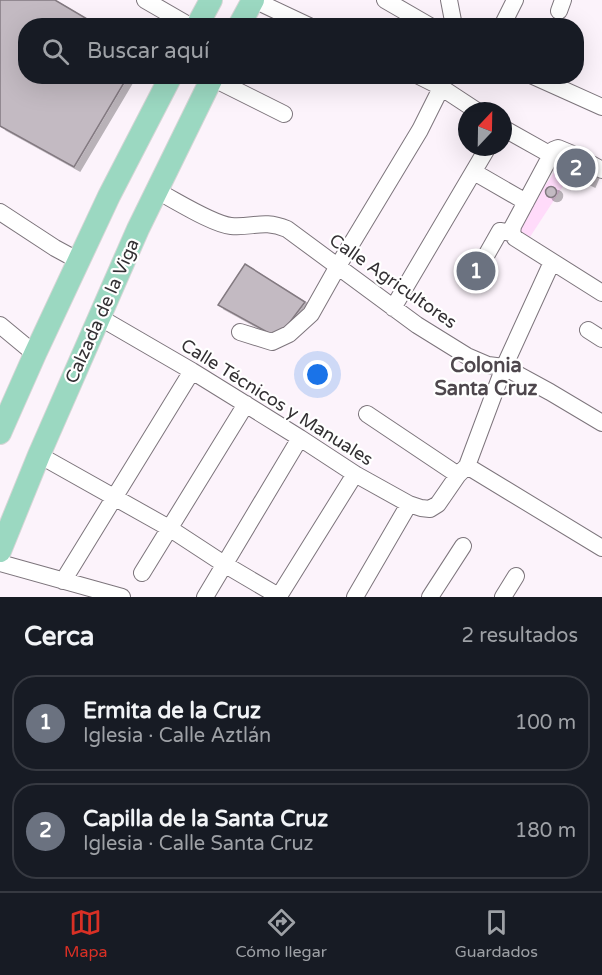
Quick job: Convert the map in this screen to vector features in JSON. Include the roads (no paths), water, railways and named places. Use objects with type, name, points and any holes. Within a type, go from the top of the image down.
[{"type":"main road","points":[[202,18],[212,0]]},
{"type":"main road","points":[[243,18],[253,0]]},
{"type":"main road","points":[[0,433],[102,212],[167,84]]},
{"type":"main road","name":"Calzada de la Viga","points":[[0,551],[39,455],[138,229],[210,84]]},
{"type":"main road","points":[[102,212],[138,229]]},
{"type":"street","points":[[145,0],[176,18]]},
{"type":"street","points":[[253,0],[292,18]]},
{"type":"street","points":[[385,0],[416,18]]},
{"type":"street","points":[[449,0],[452,18]]},
{"type":"street","points":[[506,18],[515,0]]},
{"type":"street","points":[[226,84],[284,114]]},
{"type":"street","points":[[240,332],[272,342],[289,334],[311,314],[420,130],[438,94],[440,84]]},
{"type":"street","points":[[445,84],[466,102]]},
{"type":"street","points":[[551,84],[602,107]]},
{"type":"street","points":[[512,133],[551,155]]},
{"type":"street","points":[[602,170],[558,148],[553,150],[513,226],[512,233],[515,238],[602,293]]},
{"type":"street","points":[[393,308],[483,156]]},
{"type":"street","points":[[474,172],[526,202]]},
{"type":"street","name":"Calle Agricultores","points":[[157,191],[229,226],[260,223],[287,229],[417,325],[467,356],[488,365],[504,367],[602,423]]},
{"type":"street","points":[[0,212],[79,261]]},
{"type":"street","points":[[483,261],[500,231],[512,233]]},
{"type":"street","points":[[462,470],[504,367],[552,262]]},
{"type":"street","name":"Calle Técnicos y Manuales","points":[[99,317],[246,404],[355,474],[409,504],[430,509],[438,504],[462,470]]},
{"type":"street","points":[[0,325],[35,354]]},
{"type":"street","points":[[63,581],[192,371]]},
{"type":"street","points":[[142,573],[246,404]]},
{"type":"street","points":[[367,414],[602,548]]},
{"type":"street","points":[[205,597],[300,438]]},
{"type":"street","points":[[39,455],[169,528],[280,597],[355,474]]},
{"type":"street","points":[[356,597],[409,504]]},
{"type":"street","points":[[430,597],[462,546]]},
{"type":"street","points":[[0,563],[63,581],[90,593],[122,597]]},
{"type":"street","points":[[503,597],[516,576]]},
{"type":"place","name":"Capilla de la Santa Cruz","points":[[576,168]]},
{"type":"place","name":"Ermita de la Cruz","points":[[476,271]]},
{"type":"district","name":"Colonia Santa Cruz","points":[[486,376]]}]
